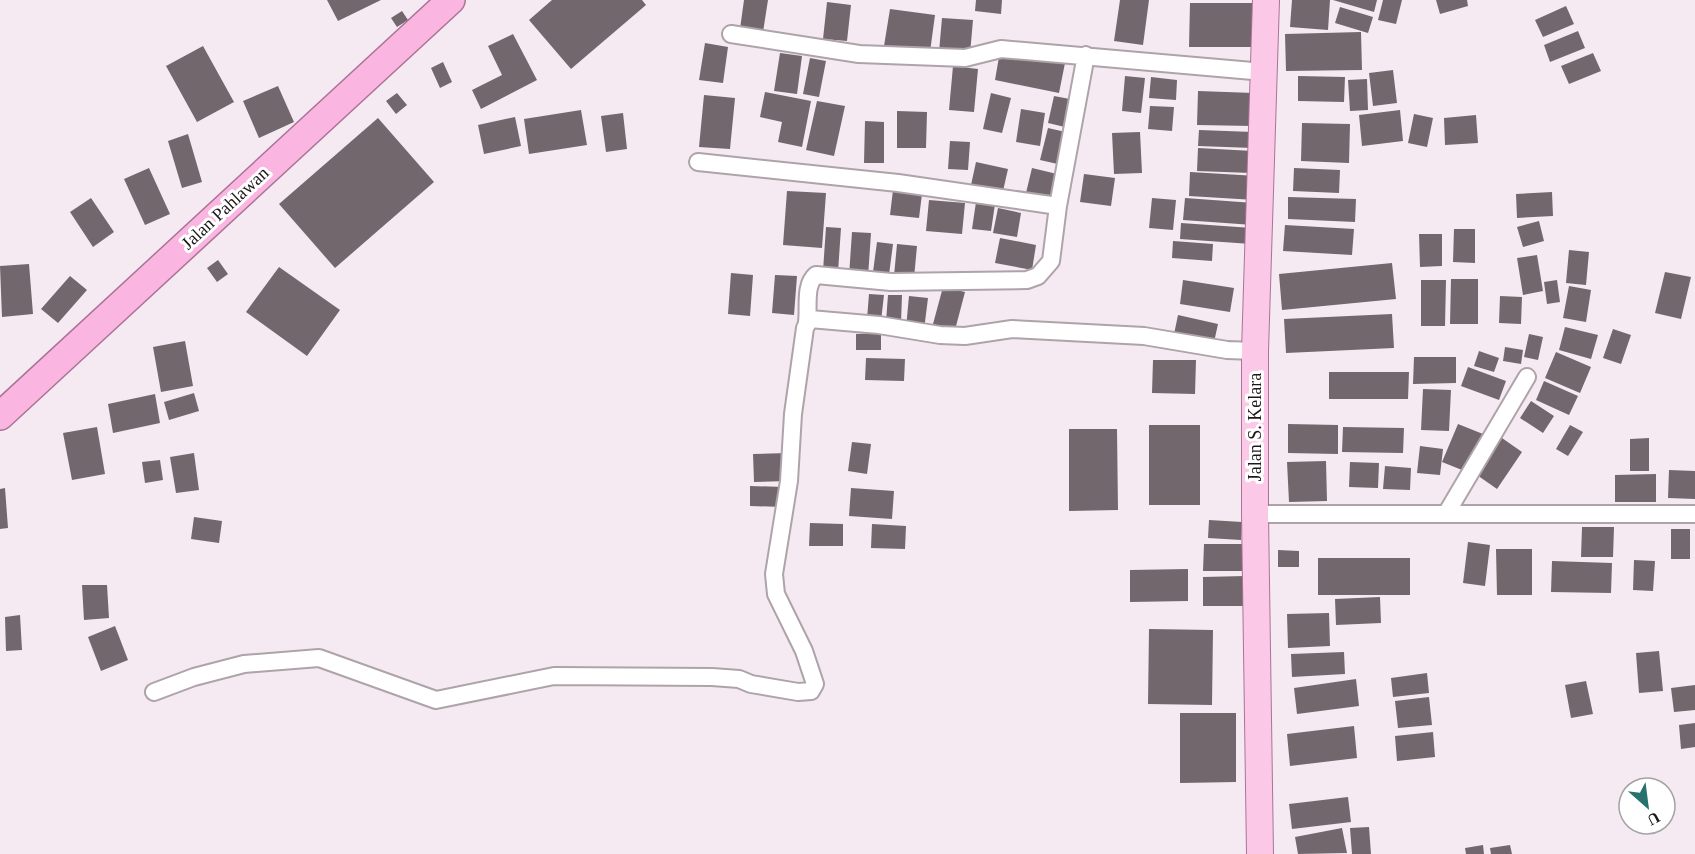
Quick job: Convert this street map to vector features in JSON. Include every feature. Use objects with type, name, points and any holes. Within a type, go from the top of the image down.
[{"type":"highway","name":"Jalan Pahlawan","points":[[0,416],[451,0]]},
{"type":"main road","name":"Jalan S. Kelara","points":[[1260,854],[1255,351],[1266,0]]},
{"type":"street","points":[[731,34],[859,54],[956,59],[1001,49],[1264,72]]},
{"type":"street","points":[[154,692],[194,677],[244,664],[319,658],[436,700],[554,676],[712,677],[739,679],[750,684],[798,692],[811,691],[815,684],[804,651],[776,594],[774,574],[789,482],[793,414],[812,278],[816,275],[891,282],[1027,280],[1038,276],[1051,261],[1058,206],[1086,55]]},
{"type":"street","points":[[698,162],[898,183],[1058,206]]},
{"type":"street","points":[[807,322],[813,318],[964,336],[1012,329],[1144,336],[1227,350],[1255,351]]},
{"type":"street","points":[[1446,514],[1527,377]]},
{"type":"street","points":[[1255,514],[1695,514]]},
{"type":"building","points":[[327,0],[381,0],[338,21]]},
{"type":"building","points":[[552,0],[642,0],[646,5],[571,69],[529,20]]},
{"type":"building","points":[[744,0],[768,0],[763,32],[740,29]]},
{"type":"building","points":[[976,0],[1002,0],[1001,14],[975,11]]},
{"type":"building","points":[[1120,0],[1149,0],[1143,45],[1114,41]]},
{"type":"building","points":[[1292,0],[1330,0],[1328,30],[1290,27]]},
{"type":"building","points":[[1333,0],[1377,0],[1374,12]]},
{"type":"building","points":[[1383,0],[1402,0],[1396,24],[1378,20]]},
{"type":"building","points":[[1436,0],[1467,0],[1468,6],[1440,14]]},
{"type":"building","points":[[827,2],[851,5],[847,41],[823,39]]},
{"type":"building","points":[[1190,3],[1257,3],[1257,47],[1189,47]]},
{"type":"building","points":[[1566,6],[1574,24],[1543,37],[1535,20]]},
{"type":"building","points":[[1340,7],[1373,17],[1368,33],[1335,23]]},
{"type":"building","points":[[890,9],[935,15],[930,52],[884,46]]},
{"type":"building","points":[[402,11],[408,20],[397,27],[391,18]]},
{"type":"building","points":[[942,18],[973,20],[970,54],[939,52]]},
{"type":"building","points":[[1578,31],[1585,48],[1550,62],[1544,45]]},
{"type":"building","points":[[1361,32],[1362,70],[1286,71],[1285,34]]},
{"type":"building","points":[[513,34],[537,80],[481,109],[472,90],[502,75],[488,46]]},
{"type":"building","points":[[705,43],[728,47],[723,83],[699,80]]},
{"type":"building","points":[[203,46],[234,102],[197,122],[166,66]]},
{"type":"building","points":[[1000,51],[1065,63],[1059,93],[995,80]]},
{"type":"building","points":[[780,53],[802,56],[797,94],[774,91]]},
{"type":"building","points":[[1593,53],[1601,71],[1569,84],[1561,66]]},
{"type":"building","points":[[810,58],[826,61],[819,97],[803,94]]},
{"type":"building","points":[[443,62],[452,82],[440,88],[431,68]]},
{"type":"building","points":[[953,66],[978,69],[974,112],[949,110]]},
{"type":"building","points":[[1393,70],[1397,103],[1373,106],[1369,73]]},
{"type":"building","points":[[1125,76],[1145,78],[1141,113],[1122,111]]},
{"type":"building","points":[[1298,76],[1345,77],[1344,102],[1298,101]]},
{"type":"building","points":[[1151,77],[1177,80],[1176,100],[1149,98]]},
{"type":"building","points":[[1367,79],[1368,110],[1350,111],[1348,80]]},
{"type":"building","points":[[278,86],[294,122],[259,138],[243,101]]},
{"type":"building","points":[[1198,91],[1254,93],[1253,126],[1197,125]]},
{"type":"building","points":[[765,92],[811,101],[802,147],[778,142],[782,122],[760,117]]},
{"type":"building","points":[[397,93],[407,105],[396,114],[386,101]]},
{"type":"building","points":[[991,93],[1011,98],[1002,133],[983,129]]},
{"type":"building","points":[[704,95],[735,98],[730,149],[699,147]]},
{"type":"building","points":[[1054,96],[1075,100],[1069,128],[1048,123]]},
{"type":"building","points":[[817,101],[845,106],[834,156],[806,150]]},
{"type":"building","points":[[1150,106],[1174,107],[1172,131],[1148,129]]},
{"type":"building","points":[[1021,109],[1045,113],[1040,146],[1016,142]]},
{"type":"building","points":[[581,110],[587,145],[529,154],[524,119]]},
{"type":"building","points":[[1400,110],[1403,141],[1362,146],[1359,115]]},
{"type":"building","points":[[897,111],[927,112],[926,148],[897,148]]},
{"type":"building","points":[[623,113],[627,149],[606,152],[601,116]]},
{"type":"building","points":[[1414,114],[1433,118],[1427,147],[1408,143]]},
{"type":"building","points":[[1476,115],[1478,143],[1445,145],[1444,118]]},
{"type":"building","points":[[515,117],[521,146],[484,154],[478,125]]},
{"type":"building","points":[[378,118],[434,182],[335,268],[279,204]]},
{"type":"building","points":[[865,121],[884,122],[884,163],[864,163]]},
{"type":"building","points":[[1302,123],[1350,124],[1349,163],[1301,161]]},
{"type":"building","points":[[1048,128],[1070,133],[1062,165],[1040,160]]},
{"type":"building","points":[[1199,130],[1253,132],[1253,148],[1198,146]]},
{"type":"building","points":[[1140,132],[1142,173],[1114,174],[1112,133]]},
{"type":"building","points":[[188,134],[202,182],[182,188],[168,141]]},
{"type":"building","points":[[950,141],[970,142],[968,170],[948,169]]},
{"type":"building","points":[[1198,148],[1253,151],[1251,173],[1197,171]]},
{"type":"building","points":[[976,162],[1008,169],[1003,191],[971,185]]},
{"type":"building","points":[[149,168],[170,214],[145,225],[124,179]]},
{"type":"building","points":[[1032,168],[1057,174],[1051,202],[1025,197]]},
{"type":"building","points":[[1294,168],[1340,170],[1339,193],[1293,191]]},
{"type":"building","points":[[1190,172],[1257,176],[1255,200],[1189,196]]},
{"type":"building","points":[[1084,174],[1115,178],[1111,206],[1080,202]]},
{"type":"building","points":[[893,190],[922,194],[919,218],[890,215]]},
{"type":"building","points":[[787,191],[826,193],[822,248],[783,245]]},
{"type":"building","points":[[1552,192],[1553,216],[1517,218],[1516,194]]},
{"type":"building","points":[[1288,197],[1356,199],[1355,222],[1288,219]]},
{"type":"building","points":[[91,198],[114,232],[93,247],[70,212]]},
{"type":"building","points":[[1152,198],[1176,200],[1173,230],[1149,228]]},
{"type":"building","points":[[1185,198],[1254,203],[1253,225],[1183,220]]},
{"type":"building","points":[[929,200],[965,203],[962,234],[926,231]]},
{"type":"building","points":[[976,202],[995,204],[991,231],[972,229]]},
{"type":"building","points":[[998,208],[1021,213],[1017,237],[993,233]]},
{"type":"building","points":[[1539,221],[1544,241],[1523,247],[1517,227]]},
{"type":"building","points":[[1181,223],[1252,228],[1251,244],[1180,239]]},
{"type":"building","points":[[1285,225],[1354,229],[1352,255],[1283,251]]},
{"type":"building","points":[[826,227],[841,228],[838,272],[823,271]]},
{"type":"building","points":[[1454,229],[1475,229],[1475,263],[1453,262]]},
{"type":"building","points":[[852,232],[871,233],[868,277],[849,276]]},
{"type":"building","points":[[1419,234],[1442,234],[1442,266],[1420,267]]},
{"type":"building","points":[[1000,238],[1036,245],[1032,270],[995,263]]},
{"type":"building","points":[[1173,241],[1213,244],[1212,261],[1172,258]]},
{"type":"building","points":[[877,242],[893,244],[889,275],[873,272]]},
{"type":"building","points":[[897,244],[917,246],[914,278],[894,276]]},
{"type":"building","points":[[1569,250],[1589,252],[1586,285],[1566,283]]},
{"type":"building","points":[[1537,255],[1543,291],[1523,295],[1517,258]]},
{"type":"building","points":[[218,260],[228,274],[217,282],[207,268]]},
{"type":"building","points":[[1392,263],[1396,299],[1282,310],[1279,274]]},
{"type":"building","points":[[29,264],[33,314],[2,317],[0,266]]},
{"type":"building","points":[[279,267],[340,310],[307,356],[246,312]]},
{"type":"building","points":[[1665,272],[1691,277],[1681,319],[1655,313]]},
{"type":"building","points":[[731,273],[753,275],[750,316],[728,314]]},
{"type":"building","points":[[775,275],[797,276],[794,315],[772,313]]},
{"type":"building","points":[[70,276],[87,290],[58,323],[41,309]]},
{"type":"building","points":[[1451,279],[1478,279],[1478,324],[1450,324]]},
{"type":"building","points":[[1183,280],[1234,288],[1230,312],[1180,304]]},
{"type":"building","points":[[1421,280],[1446,280],[1445,326],[1421,326]]},
{"type":"building","points":[[1557,280],[1560,302],[1547,304],[1544,282]]},
{"type":"building","points":[[1569,286],[1591,290],[1586,322],[1563,318]]},
{"type":"building","points":[[943,287],[965,292],[955,330],[933,324]]},
{"type":"building","points":[[869,294],[884,295],[881,321],[867,319]]},
{"type":"building","points":[[888,295],[902,295],[901,323],[886,322]]},
{"type":"building","points":[[909,296],[928,298],[924,330],[906,328]]},
{"type":"building","points":[[1500,296],[1522,297],[1521,324],[1499,323]]},
{"type":"building","points":[[1392,314],[1394,348],[1286,353],[1284,319]]},
{"type":"building","points":[[1178,315],[1218,324],[1213,347],[1173,339]]},
{"type":"building","points":[[1565,327],[1598,335],[1591,359],[1559,350]]},
{"type":"building","points":[[1613,329],[1631,335],[1621,364],[1603,358]]},
{"type":"building","points":[[881,333],[881,350],[856,350],[856,334]]},
{"type":"building","points":[[1529,334],[1543,337],[1538,360],[1524,357]]},
{"type":"building","points":[[185,341],[193,386],[161,392],[153,347]]},
{"type":"building","points":[[1505,347],[1523,350],[1521,364],[1503,361]]},
{"type":"building","points":[[1479,351],[1499,358],[1494,372],[1474,366]]},
{"type":"building","points":[[1556,352],[1591,367],[1580,393],[1545,378]]},
{"type":"building","points":[[1414,357],[1456,357],[1456,383],[1413,384]]},
{"type":"building","points":[[866,358],[905,359],[904,381],[865,380]]},
{"type":"building","points":[[1153,360],[1196,360],[1195,394],[1152,393]]},
{"type":"building","points":[[1468,367],[1506,381],[1499,400],[1461,386]]},
{"type":"building","points":[[1329,372],[1409,372],[1408,399],[1329,399]]},
{"type":"building","points":[[1544,381],[1578,396],[1569,415],[1536,400]]},
{"type":"building","points":[[1423,389],[1451,390],[1449,431],[1421,430]]},
{"type":"building","points":[[194,393],[199,411],[169,420],[164,402]]},
{"type":"building","points":[[155,394],[160,423],[113,433],[108,404]]},
{"type":"building","points":[[1531,401],[1554,416],[1543,433],[1520,418]]},
{"type":"building","points":[[1288,424],[1338,425],[1338,454],[1288,453]]},
{"type":"building","points":[[1458,424],[1483,434],[1467,472],[1442,462]]},
{"type":"building","points":[[1149,425],[1200,425],[1200,505],[1149,505]]},
{"type":"building","points":[[1570,425],[1583,432],[1568,456],[1556,449]]},
{"type":"building","points":[[97,427],[105,474],[72,480],[63,433]]},
{"type":"building","points":[[1343,427],[1404,428],[1403,453],[1342,452]]},
{"type":"building","points":[[1069,429],[1117,429],[1118,510],[1069,511]]},
{"type":"building","points":[[1502,438],[1522,452],[1497,489],[1477,475]]},
{"type":"building","points":[[1649,438],[1649,471],[1630,471],[1630,439]]},
{"type":"building","points":[[852,442],[871,444],[867,474],[848,471]]},
{"type":"building","points":[[1420,446],[1443,449],[1440,475],[1417,473]]},
{"type":"building","points":[[194,453],[199,490],[176,493],[170,457]]},
{"type":"building","points":[[788,453],[788,481],[754,482],[753,454]]},
{"type":"building","points":[[160,460],[163,480],[145,483],[142,462]]},
{"type":"building","points":[[1326,461],[1327,501],[1289,502],[1287,462]]},
{"type":"building","points":[[1350,462],[1379,463],[1378,488],[1349,487]]},
{"type":"building","points":[[1385,466],[1411,468],[1410,490],[1383,489]]},
{"type":"building","points":[[1669,470],[1695,471],[1695,499],[1668,498]]},
{"type":"building","points":[[1656,474],[1656,502],[1615,502],[1615,475]]},
{"type":"building","points":[[750,486],[784,487],[783,507],[750,506]]},
{"type":"building","points":[[5,488],[8,528],[0,529],[0,489]]},
{"type":"building","points":[[851,488],[894,491],[892,519],[849,516]]},
{"type":"building","points":[[194,517],[222,521],[219,543],[191,539]]},
{"type":"building","points":[[1209,520],[1242,522],[1241,540],[1208,538]]},
{"type":"building","points":[[810,523],[843,524],[843,546],[809,546]]},
{"type":"building","points":[[872,524],[906,526],[905,549],[871,548]]},
{"type":"building","points":[[1582,527],[1614,527],[1613,557],[1581,557]]},
{"type":"building","points":[[1671,529],[1690,529],[1690,559],[1671,559]]},
{"type":"building","points":[[1468,542],[1490,545],[1485,586],[1463,583]]},
{"type":"building","points":[[1204,544],[1244,544],[1243,571],[1203,571]]},
{"type":"building","points":[[1496,549],[1532,549],[1532,595],[1497,595]]},
{"type":"building","points":[[1278,550],[1299,551],[1299,567],[1278,567]]},
{"type":"building","points":[[1318,558],[1410,558],[1410,595],[1318,595]]},
{"type":"building","points":[[1634,560],[1655,561],[1653,591],[1633,590]]},
{"type":"building","points":[[1552,561],[1612,563],[1611,593],[1551,592]]},
{"type":"building","points":[[1188,569],[1188,601],[1130,602],[1130,570]]},
{"type":"building","points":[[1245,576],[1245,606],[1203,606],[1203,577]]},
{"type":"building","points":[[82,585],[107,585],[109,618],[84,620]]},
{"type":"building","points":[[1380,597],[1381,623],[1336,625],[1335,599]]},
{"type":"building","points":[[1329,613],[1330,646],[1288,648],[1287,614]]},
{"type":"building","points":[[20,615],[22,650],[6,651],[5,617]]},
{"type":"building","points":[[115,626],[128,660],[101,671],[88,637]]},
{"type":"building","points":[[1149,629],[1213,630],[1212,705],[1148,704]]},
{"type":"building","points":[[1659,651],[1663,691],[1639,693],[1636,653]]},
{"type":"building","points":[[1344,652],[1345,674],[1292,677],[1291,654]]},
{"type":"building","points":[[1427,673],[1429,693],[1393,697],[1391,678]]},
{"type":"building","points":[[1356,679],[1359,706],[1297,714],[1294,688]]},
{"type":"building","points":[[1586,681],[1593,714],[1571,718],[1565,685]]},
{"type":"building","points":[[1695,685],[1695,710],[1674,712],[1671,688]]},
{"type":"building","points":[[1429,697],[1432,725],[1398,728],[1395,701]]},
{"type":"building","points":[[1180,713],[1236,713],[1236,782],[1180,783]]},
{"type":"building","points":[[1695,723],[1695,747],[1681,749],[1679,725]]},
{"type":"building","points":[[1354,726],[1357,758],[1290,766],[1287,734]]},
{"type":"building","points":[[1433,732],[1435,757],[1397,761],[1395,736]]},
{"type":"building","points":[[1348,797],[1351,822],[1292,829],[1289,804]]},
{"type":"building","points":[[1369,827],[1371,854],[1352,854],[1350,828]]},
{"type":"building","points":[[1342,828],[1347,853],[1298,854],[1295,837]]},
{"type":"building","points":[[1483,845],[1484,854],[1466,854],[1465,848]]},
{"type":"building","points":[[1510,845],[1512,854],[1491,854],[1490,848]]}]
